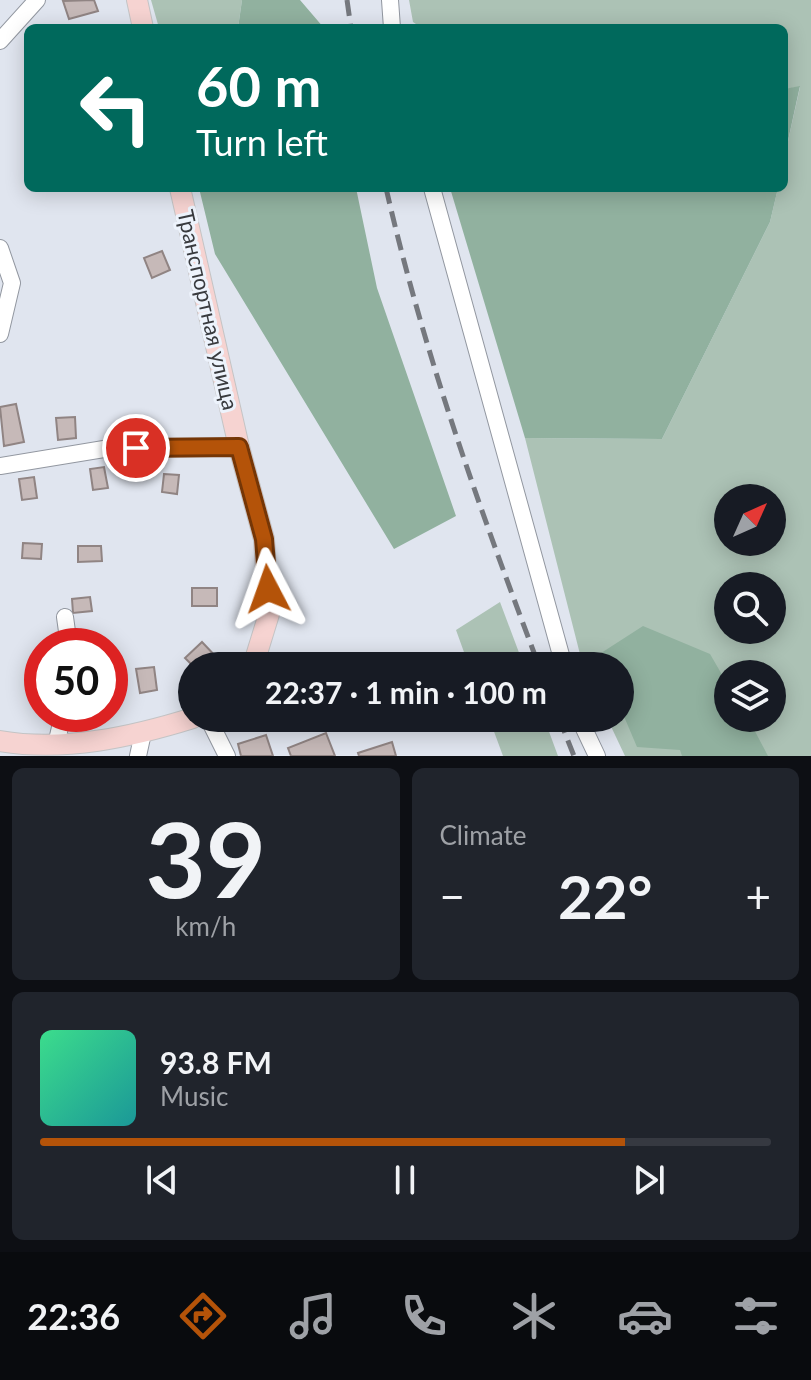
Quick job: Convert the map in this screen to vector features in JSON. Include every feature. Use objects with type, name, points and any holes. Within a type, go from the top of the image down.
[{"type":"main road","points":[[137,0],[142,24]]},
{"type":"main road","name":"Транспортная улица","points":[[181,192],[239,447],[264,539],[269,614],[257,652]]},
{"type":"main road","points":[[0,741],[56,745],[143,733],[178,722]]},
{"type":"street","points":[[0,41],[37,0]]},
{"type":"street","points":[[390,0],[392,24]]},
{"type":"street","points":[[433,192],[560,652]]},
{"type":"street","points":[[0,248],[12,283],[0,334]]},
{"type":"street","points":[[0,466],[110,448],[239,447]]},
{"type":"street","points":[[65,617],[67,628]]},
{"type":"street","points":[[56,745],[59,732]]},
{"type":"street","points":[[215,732],[227,756]]},
{"type":"street","points":[[586,732],[597,756]]},
{"type":"street","points":[[138,756],[143,733]]},
{"type":"green space","points":[[151,0],[242,0],[239,24],[158,24]]},
{"type":"green space","points":[[242,0],[300,0],[321,24],[239,24]]},
{"type":"green space","points":[[409,0],[811,0],[811,756],[625,756],[614,732],[634,732],[634,652],[579,652],[525,438],[662,439],[770,222],[777,192],[788,192],[788,141],[800,87],[788,88],[788,24],[416,24]]},
{"type":"green space","points":[[800,86],[788,141],[788,88]]},
{"type":"green space","points":[[200,192],[357,192],[377,288],[456,516],[394,549],[215,254]]},
{"type":"green space","points":[[451,192],[777,192],[770,222],[662,439],[525,438]]},
{"type":"green space","points":[[500,602],[519,652],[464,652],[456,630]]},
{"type":"green space","points":[[643,626],[710,654],[714,661],[714,732],[755,732],[768,756],[682,756],[680,750],[637,747],[631,732],[634,732],[634,652],[603,652]]},
{"type":"green space","points":[[494,732],[549,732],[558,756],[503,756]]},
{"type":"building","points":[[94,0],[98,11],[69,19],[63,1]]},
{"type":"building","points":[[162,251],[170,270],[152,278],[144,258]]},
{"type":"building","points":[[16,404],[24,442],[4,446],[0,407]]},
{"type":"building","points":[[75,417],[76,438],[58,440],[56,418]]},
{"type":"building","points":[[104,467],[108,488],[93,490],[90,469]]},
{"type":"building","points":[[164,474],[179,475],[177,494],[162,492]]},
{"type":"building","points":[[34,477],[37,498],[22,500],[19,479]]},
{"type":"building","points":[[23,543],[42,544],[41,559],[22,558]]},
{"type":"building","points":[[78,546],[101,546],[102,561],[78,562]]},
{"type":"building","points":[[192,588],[217,588],[217,606],[192,606]]},
{"type":"building","points":[[90,597],[92,611],[73,613],[72,599]]},
{"type":"building","points":[[202,642],[211,652],[191,652]]},
{"type":"building","points":[[154,667],[157,690],[140,693],[136,669]]},
{"type":"building","points":[[326,733],[335,756],[291,756],[288,748]]},
{"type":"building","points":[[266,735],[273,756],[241,756],[238,744]]},
{"type":"building","points":[[392,742],[396,756],[359,756],[358,753]]},
{"type":"railway","points":[[347,0],[350,24]]},
{"type":"railway","points":[[387,192],[454,430],[534,652]]},
{"type":"railway","points":[[565,732],[574,756]]},
{"type":"route","points":[[136,448],[239,447],[264,539],[268,589]]}]
